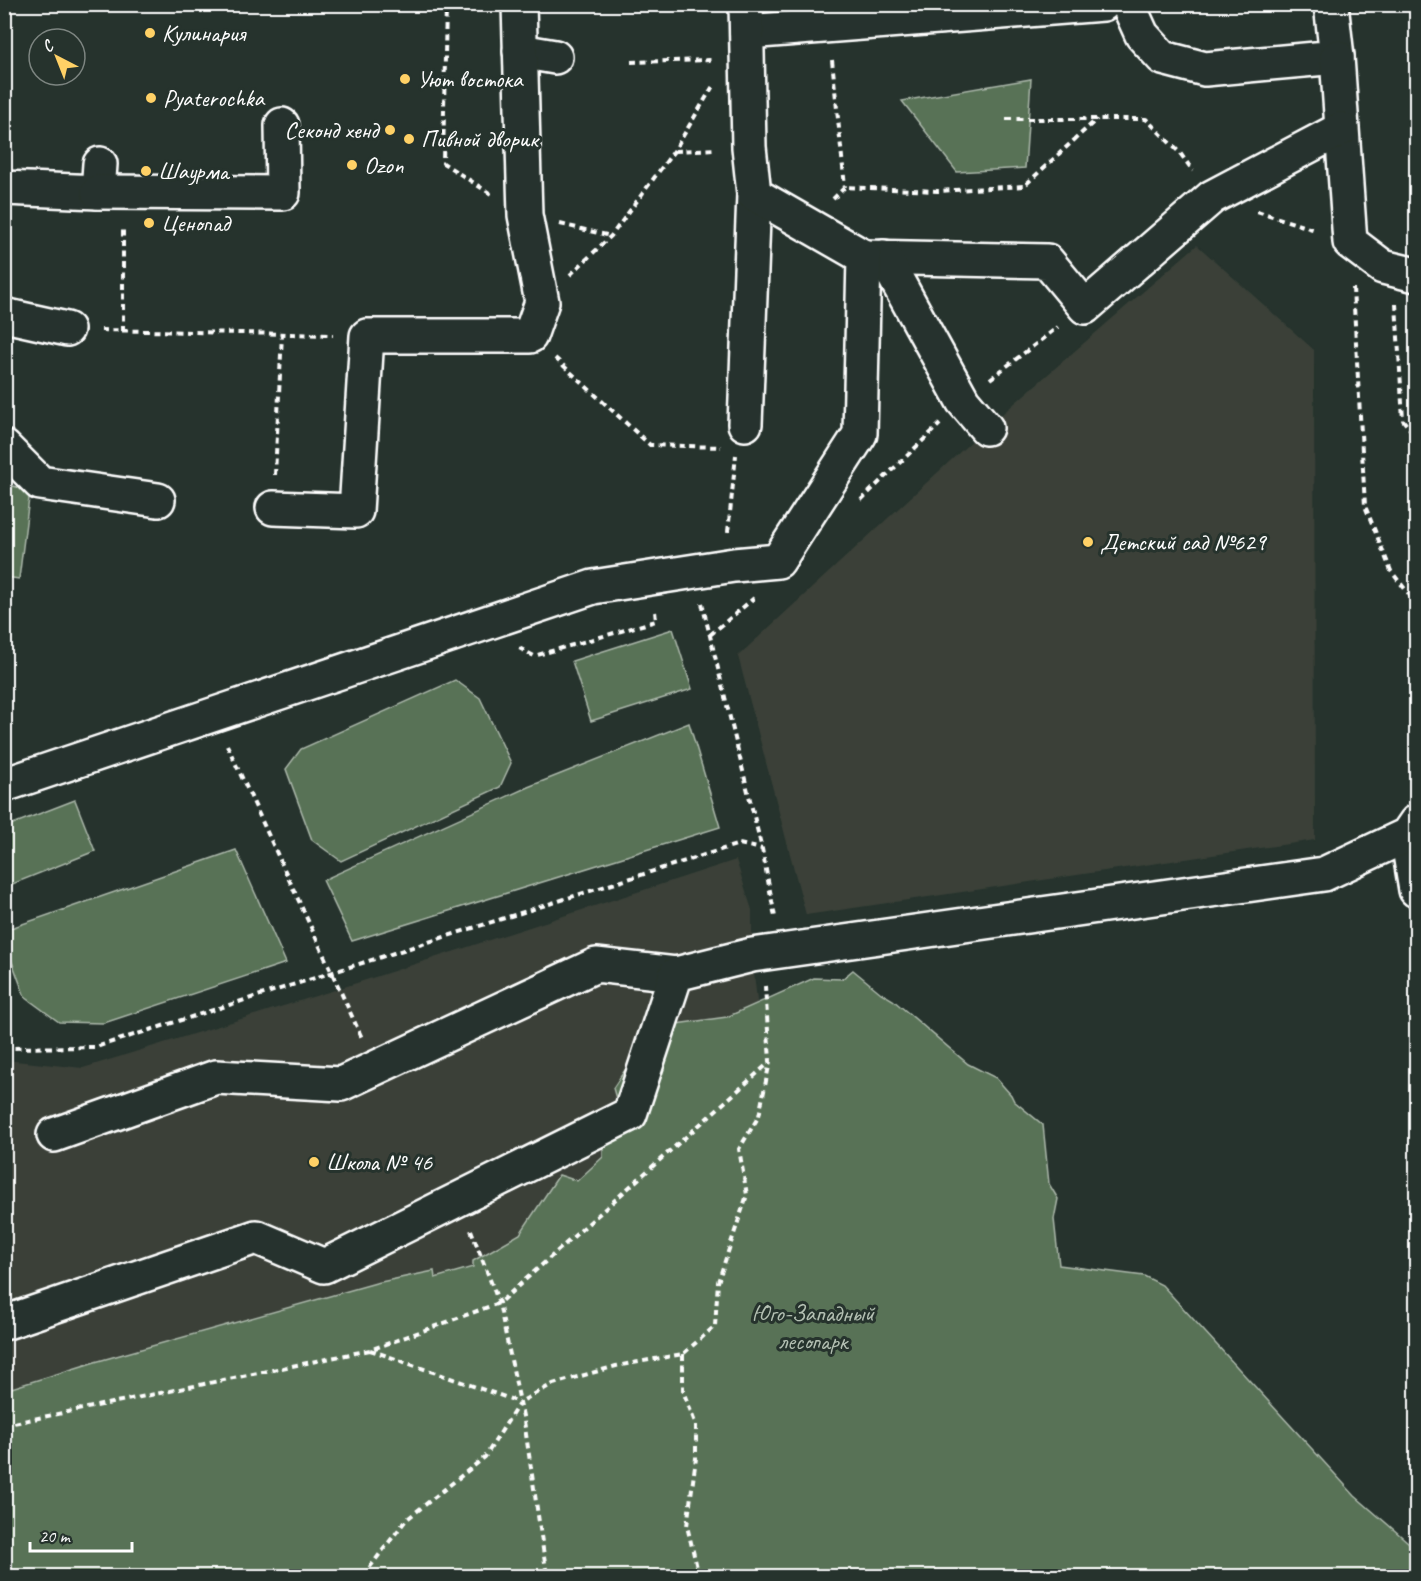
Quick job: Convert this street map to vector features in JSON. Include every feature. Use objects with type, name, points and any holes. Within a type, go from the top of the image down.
[{"type":"lane","points":[[273,508],[356,512],[367,336],[530,336],[542,302],[525,215],[519,4]]},
{"type":"lane","points":[[736,440],[754,194],[743,39],[829,26],[1103,4]]},
{"type":"lane","points":[[1128,4],[1142,35],[1163,58],[1205,69],[1337,57]]},
{"type":"lane","points":[[1330,4],[1337,57],[1350,242],[1383,267],[1405,272]]},
{"type":"lane","points":[[520,51],[555,57]]},
{"type":"lane","points":[[4,188],[107,183],[283,193],[282,125]]},
{"type":"lane","points":[[754,194],[807,224],[874,257],[1047,261],[1085,307],[1212,196],[1341,129]]},
{"type":"lane","points":[[874,257],[963,401],[986,428]]},
{"type":"lane","points":[[4,784],[593,587],[734,565],[778,561],[860,434],[874,257]]},
{"type":"lane","points":[[4,315],[67,329]]},
{"type":"lane","points":[[4,447],[40,483],[158,500]]},
{"type":"lane","points":[[54,1135],[216,1077],[341,1084],[596,965],[676,974],[752,955],[1324,874],[1412,829],[1416,890]]},
{"type":"lane","points":[[4,1323],[256,1237],[324,1266],[630,1114],[676,974]]},
{"type":"path","points":[[446,4],[443,163],[525,215],[611,236]]},
{"type":"path","points":[[829,26],[845,187]]},
{"type":"path","points":[[631,62],[743,39]]},
{"type":"path","points":[[542,302],[611,236],[674,151],[743,39]]},
{"type":"path","points":[[1006,119],[1146,119],[1180,153],[1212,196],[1350,242],[1365,506],[1391,571],[1416,603]]},
{"type":"path","points":[[807,224],[845,187],[937,191],[1024,186],[1097,119]]},
{"type":"path","points":[[674,151],[749,147]]},
{"type":"path","points":[[107,183],[123,331]]},
{"type":"path","points":[[1405,272],[1403,420],[1416,437]]},
{"type":"path","points":[[984,383],[1085,307]]},
{"type":"path","points":[[67,329],[367,336]]},
{"type":"path","points":[[273,508],[282,334]]},
{"type":"path","points":[[530,336],[650,445],[736,440],[728,539]]},
{"type":"path","points":[[710,635],[755,597]]},
{"type":"path","points":[[363,1576],[406,1520],[485,1457],[520,1402],[553,1384],[616,1366],[683,1354],[715,1326],[718,1282],[747,1195],[739,1149],[759,1116],[770,1061],[765,980],[782,951],[762,849],[702,600]]},
{"type":"path","points":[[213,714],[376,1068]]},
{"type":"path","points":[[4,1048],[96,1047],[740,844],[762,849]]},
{"type":"path","points":[[4,1425],[370,1350],[499,1302],[770,1061]]},
{"type":"path","points":[[485,1263],[499,1302],[524,1421],[547,1576]]},
{"type":"path","points":[[370,1350],[520,1402]]},
{"type":"path","points":[[683,1354],[683,1391],[696,1425],[696,1458],[687,1526],[699,1576]]},
{"type":"shaded area","name":"Детский сад №629","points":[[1197,245],[1314,350],[1315,840],[806,915],[738,656],[986,428]]},
{"type":"shaded area","name":"Школа № 46","points":[[736,860],[752,910],[752,955],[762,1046],[510,1256],[5,1405],[5,1060],[83,1068],[338,989]]},
{"type":"green space","points":[[1031,79],[1025,168],[957,172],[902,101]]},
{"type":"green space","points":[[4,484],[30,490],[19,579],[5,577]]},
{"type":"green space","points":[[673,629],[692,689],[591,721],[572,661]]},
{"type":"green space","points":[[455,680],[480,698],[511,763],[500,787],[341,861],[312,840],[286,769],[301,749]]},
{"type":"green space","points":[[689,723],[720,827],[352,941],[323,880],[528,787]]},
{"type":"green space","points":[[75,800],[95,851],[5,887],[5,827]]},
{"type":"green space","points":[[236,850],[286,963],[104,1023],[59,1022],[25,997],[5,943],[5,930]]},
{"type":"green space","name":"Юго-Западный лесопарк","points":[[853,970],[893,1000],[968,1064],[996,1078],[1014,1101],[1043,1125],[1049,1184],[1058,1199],[1054,1219],[1059,1265],[1144,1276],[1162,1285],[1355,1496],[1416,1549],[1416,1576],[5,1576],[5,1390],[95,1362],[376,1283],[434,1271],[435,1278],[473,1267],[473,1261],[520,1234],[559,1175],[577,1181],[603,1157],[603,1138],[618,1106],[613,1088],[654,1027],[727,1017],[814,978],[842,979]]},
{"type":"place","name":"Кулинария","points":[[150,33]]},
{"type":"place","name":"Уют востока","points":[[405,79]]},
{"type":"place","name":"Pyaterochka","points":[[151,98]]},
{"type":"place","name":"Секонд хенд","points":[[390,130]]},
{"type":"place","name":"Пивной дворик","points":[[409,139]]},
{"type":"place","name":"Ozon","points":[[352,165]]},
{"type":"place","name":"Шаурма","points":[[146,171]]},
{"type":"place","name":"Ценопад","points":[[149,223]]},
{"type":"place","name":"Детский сад №629","points":[[1088,542]]},
{"type":"place","name":"Школа № 46","points":[[314,1162]]}]
